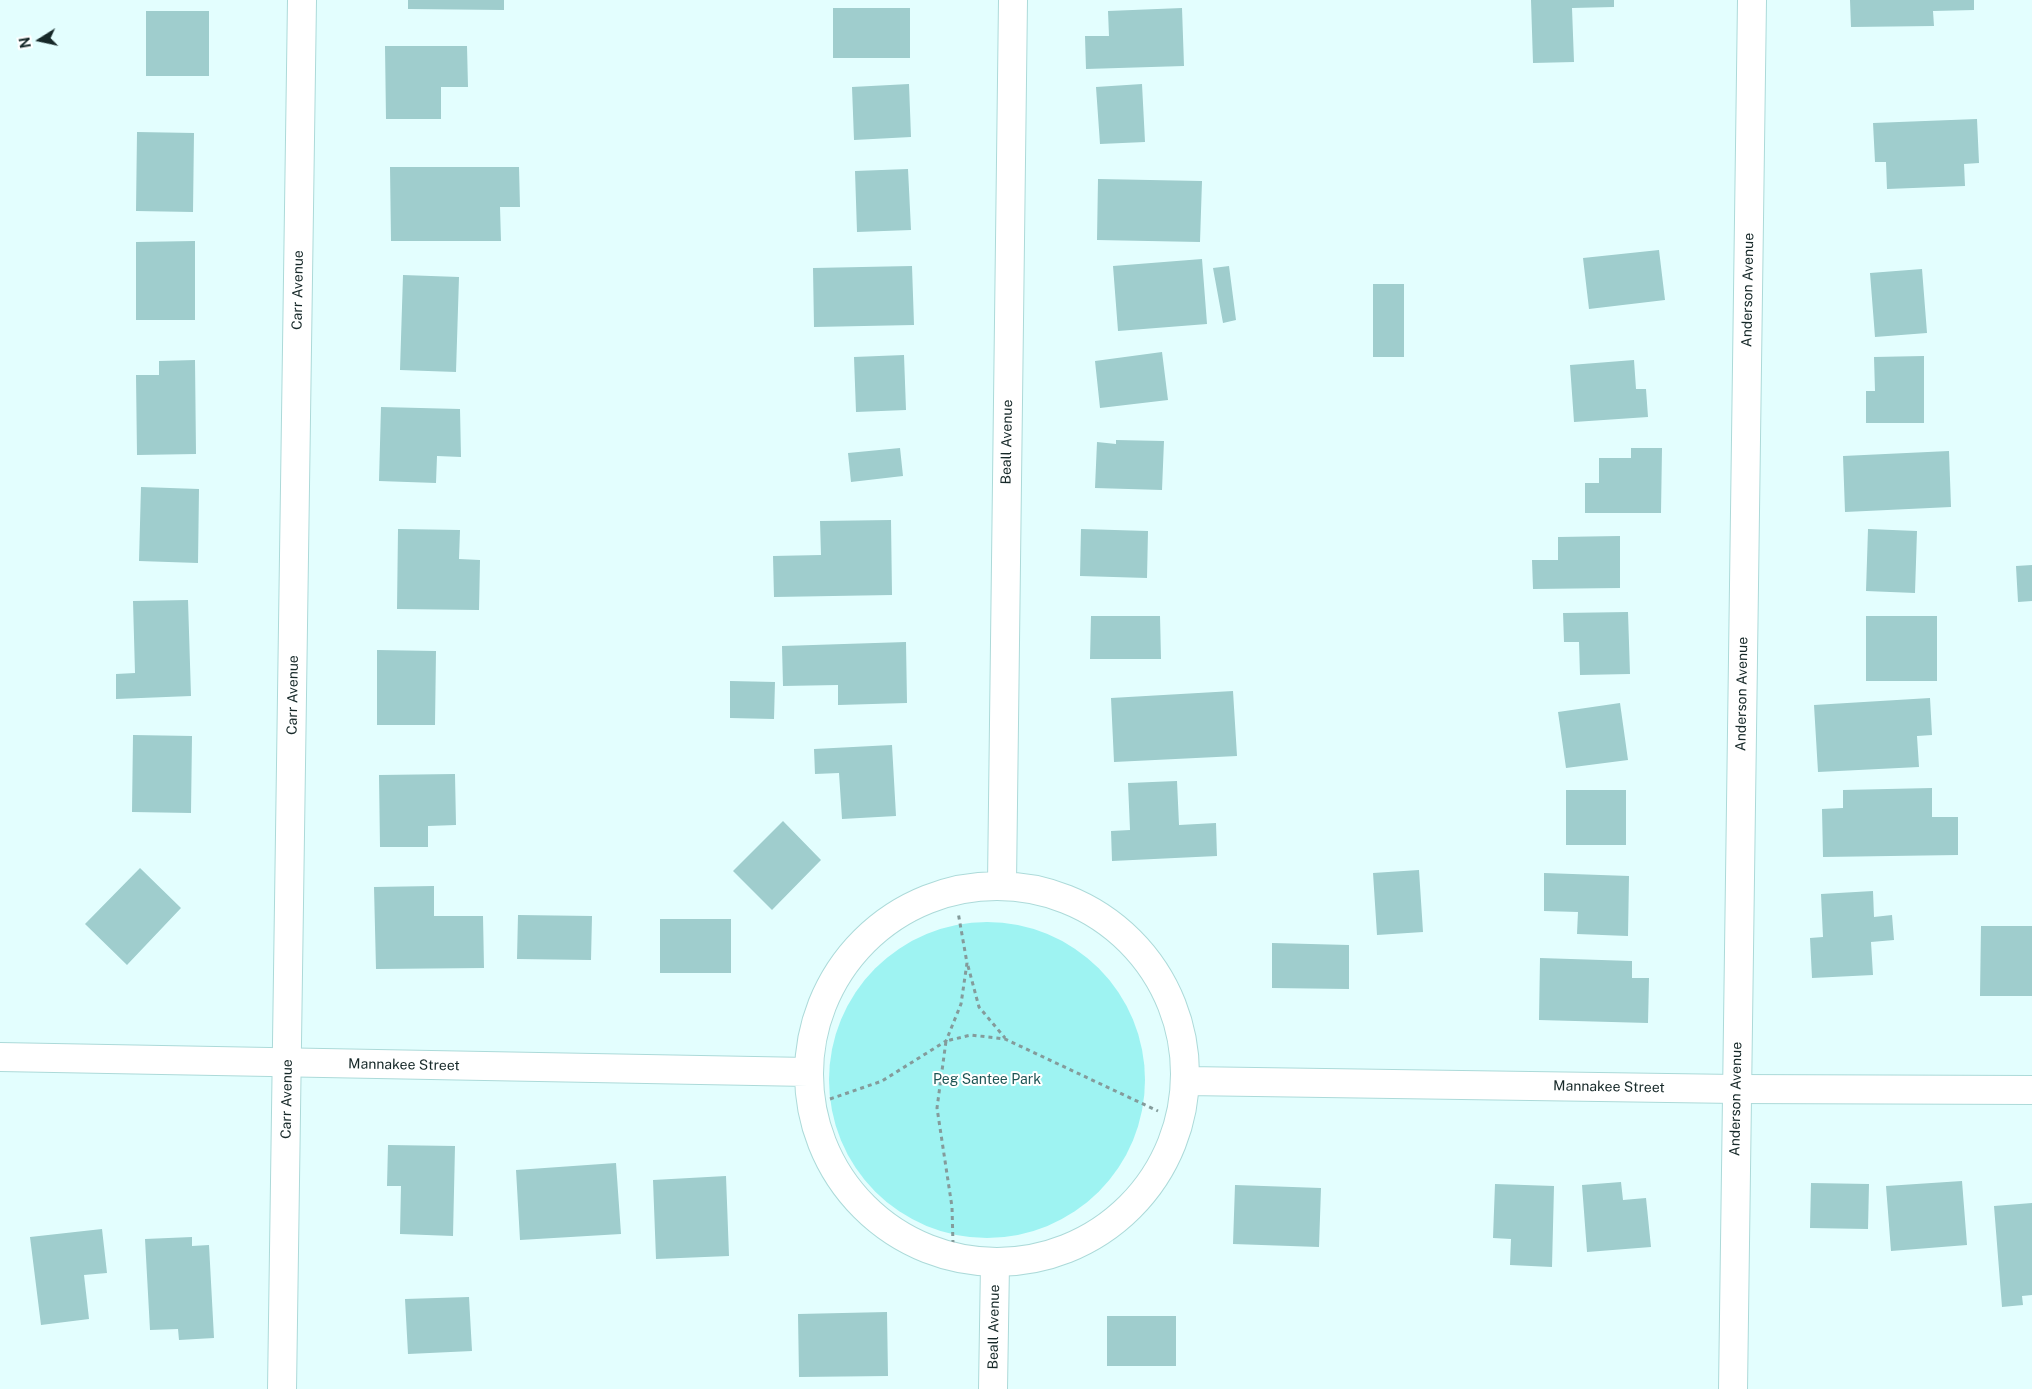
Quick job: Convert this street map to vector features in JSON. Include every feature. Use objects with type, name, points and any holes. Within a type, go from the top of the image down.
[{"type":"street","name":"Carr Avenue","points":[[282,1389],[302,0]]},
{"type":"street","name":"Beall Avenue","points":[[1002,884],[1013,0]]},
{"type":"street","name":"Anderson Avenue","points":[[1733,1389],[1752,0]]},
{"type":"street","points":[[1002,884],[1061,894],[1113,923],[1154,967],[1176,1013],[1179,1021],[1187,1081],[1176,1138],[1148,1190],[1106,1230],[1053,1256],[995,1264],[937,1254],[884,1226],[877,1219],[843,1184],[817,1130],[808,1072],[818,1012],[846,959],[889,917],[943,891],[1002,884]]},
{"type":"street","name":"Mannakee Street","points":[[0,1057],[808,1072]]},
{"type":"street","name":"Mannakee Street","points":[[1187,1081],[1736,1089],[2032,1090]]},
{"type":"street","name":"Beall Avenue","points":[[994,1389],[995,1264]]},
{"type":"path","points":[[958,912],[978,1007],[1005,1039]]},
{"type":"path","points":[[953,1244],[952,1207],[938,1108],[946,1042],[961,1004],[968,963]]},
{"type":"path","points":[[825,1101],[882,1081],[946,1042],[971,1035],[1005,1039],[1158,1111]]},
{"type":"green space","name":"Peg Santee Park","points":[[987,922],[1018,925],[1047,934],[1075,949],[1099,968],[1118,992],[1133,1020],[1142,1049],[1145,1080],[1142,1111],[1133,1140],[1118,1168],[1099,1192],[1075,1211],[1047,1226],[1018,1235],[987,1238],[956,1235],[927,1226],[899,1211],[875,1192],[856,1168],[841,1140],[832,1111],[829,1080],[832,1049],[841,1020],[856,992],[875,968],[899,949],[927,934],[956,925]]},
{"type":"building","points":[[408,0],[504,0],[504,10],[408,9]]},
{"type":"building","points":[[1531,0],[1614,0],[1614,7],[1572,8],[1574,62],[1533,63]]},
{"type":"building","points":[[1850,0],[1974,0],[1974,10],[1933,11],[1934,26],[1851,27]]},
{"type":"building","points":[[833,8],[910,8],[910,58],[833,58]]},
{"type":"building","points":[[1182,8],[1184,66],[1086,69],[1085,36],[1109,36],[1108,11]]},
{"type":"building","points":[[146,11],[209,11],[209,76],[146,76]]},
{"type":"building","points":[[385,46],[467,46],[468,87],[441,87],[441,119],[386,119]]},
{"type":"building","points":[[909,84],[911,137],[854,140],[852,87]]},
{"type":"building","points":[[1142,84],[1145,142],[1100,144],[1096,87]]},
{"type":"building","points":[[1977,119],[1979,163],[1964,164],[1965,186],[1887,189],[1886,162],[1875,162],[1873,123]]},
{"type":"building","points":[[137,132],[194,133],[193,212],[136,211]]},
{"type":"building","points":[[390,167],[519,167],[520,207],[500,207],[501,241],[391,241]]},
{"type":"building","points":[[908,169],[911,230],[857,232],[855,171]]},
{"type":"building","points":[[1098,179],[1202,181],[1200,242],[1097,240]]},
{"type":"building","points":[[195,241],[195,320],[136,320],[136,242]]},
{"type":"building","points":[[1659,250],[1665,300],[1589,309],[1583,258]]},
{"type":"building","points":[[1202,259],[1207,324],[1118,331],[1113,266]]},
{"type":"building","points":[[912,266],[914,325],[814,327],[813,268]]},
{"type":"building","points":[[1229,266],[1236,320],[1223,323],[1213,268]]},
{"type":"building","points":[[1922,269],[1927,333],[1875,337],[1870,273]]},
{"type":"building","points":[[403,275],[459,277],[456,372],[400,370]]},
{"type":"building","points":[[1373,284],[1404,284],[1404,357],[1373,357]]},
{"type":"building","points":[[1162,352],[1168,400],[1100,408],[1095,361]]},
{"type":"building","points":[[904,355],[906,410],[856,412],[854,357]]},
{"type":"building","points":[[1924,356],[1924,423],[1866,423],[1866,391],[1875,391],[1874,357]]},
{"type":"building","points":[[195,360],[196,454],[137,455],[136,375],[159,375],[159,361]]},
{"type":"building","points":[[1634,360],[1636,389],[1646,389],[1648,417],[1574,422],[1570,365]]},
{"type":"building","points":[[381,407],[460,409],[461,457],[437,456],[436,483],[379,481]]},
{"type":"building","points":[[1116,440],[1164,441],[1162,490],[1095,488],[1097,442],[1116,444]]},
{"type":"building","points":[[900,448],[903,476],[851,482],[848,453]]},
{"type":"building","points":[[1631,448],[1662,448],[1661,513],[1585,513],[1585,483],[1599,483],[1599,458],[1631,458]]},
{"type":"building","points":[[1949,451],[1951,507],[1845,512],[1843,456]]},
{"type":"building","points":[[141,487],[199,489],[198,563],[139,561]]},
{"type":"building","points":[[891,520],[892,595],[774,597],[773,556],[821,555],[820,521]]},
{"type":"building","points":[[398,529],[460,530],[459,559],[480,560],[479,610],[397,609]]},
{"type":"building","points":[[1081,529],[1148,531],[1147,578],[1080,576]]},
{"type":"building","points":[[1868,529],[1917,531],[1915,593],[1866,591]]},
{"type":"building","points":[[1620,536],[1620,588],[1533,589],[1532,560],[1558,560],[1558,537]]},
{"type":"building","points":[[2032,565],[2032,601],[2018,602],[2016,566]]},
{"type":"building","points":[[188,600],[191,696],[116,699],[116,674],[135,673],[133,601]]},
{"type":"building","points":[[1628,612],[1630,674],[1580,675],[1579,642],[1564,642],[1563,613]]},
{"type":"building","points":[[1091,616],[1160,616],[1161,659],[1090,659]]},
{"type":"building","points":[[1866,616],[1937,616],[1937,681],[1866,681]]},
{"type":"building","points":[[906,642],[907,703],[838,705],[838,685],[783,686],[782,646]]},
{"type":"building","points":[[377,650],[436,651],[435,725],[377,725]]},
{"type":"building","points":[[730,681],[775,682],[774,719],[730,718]]},
{"type":"building","points":[[1233,691],[1237,756],[1114,762],[1111,698]]},
{"type":"building","points":[[1930,698],[1932,735],[1917,736],[1919,767],[1818,772],[1814,705]]},
{"type":"building","points":[[1620,703],[1628,760],[1566,768],[1558,712]]},
{"type":"building","points":[[133,735],[192,736],[191,813],[132,812]]},
{"type":"building","points":[[892,745],[896,816],[842,819],[839,773],[815,774],[814,749]]},
{"type":"building","points":[[455,774],[456,825],[428,826],[428,847],[380,847],[379,775]]},
{"type":"building","points":[[1177,781],[1179,825],[1216,823],[1217,856],[1112,861],[1111,831],[1130,830],[1128,783]]},
{"type":"building","points":[[1932,788],[1932,817],[1958,817],[1958,855],[1823,857],[1822,809],[1843,808],[1843,790]]},
{"type":"building","points":[[1566,790],[1626,790],[1626,845],[1566,845]]},
{"type":"building","points":[[783,821],[821,860],[772,910],[733,871]]},
{"type":"building","points":[[140,868],[181,908],[127,965],[85,924]]},
{"type":"building","points":[[1419,870],[1423,932],[1377,935],[1373,873]]},
{"type":"building","points":[[1544,873],[1629,876],[1628,936],[1577,934],[1578,912],[1544,911]]},
{"type":"building","points":[[434,886],[434,916],[483,916],[484,968],[376,969],[374,887]]},
{"type":"building","points":[[1873,891],[1874,917],[1892,915],[1894,940],[1871,942],[1873,975],[1812,978],[1810,938],[1823,937],[1821,894]]},
{"type":"building","points":[[518,915],[592,916],[591,960],[517,959]]},
{"type":"building","points":[[660,919],[731,919],[731,973],[660,973]]},
{"type":"building","points":[[1981,926],[2032,926],[2032,996],[1980,996]]},
{"type":"building","points":[[1272,943],[1349,945],[1349,989],[1272,988]]},
{"type":"building","points":[[1540,958],[1632,961],[1632,978],[1649,978],[1648,1023],[1539,1020]]},
{"type":"building","points":[[388,1145],[455,1146],[453,1236],[400,1234],[401,1186],[387,1186]]},
{"type":"building","points":[[616,1163],[621,1234],[520,1240],[516,1170]]},
{"type":"building","points":[[726,1176],[729,1256],[656,1259],[653,1180]]},
{"type":"building","points":[[1962,1181],[1967,1245],[1891,1251],[1886,1186]]},
{"type":"building","points":[[1621,1182],[1623,1200],[1646,1198],[1651,1247],[1587,1252],[1582,1185]]},
{"type":"building","points":[[1811,1183],[1869,1184],[1868,1229],[1810,1228]]},
{"type":"building","points":[[1495,1184],[1554,1186],[1552,1267],[1510,1265],[1511,1239],[1493,1238]]},
{"type":"building","points":[[1235,1185],[1321,1188],[1319,1247],[1233,1244]]},
{"type":"building","points":[[2032,1203],[2032,1295],[2022,1296],[2023,1305],[2002,1307],[1994,1206]]},
{"type":"building","points":[[102,1229],[107,1273],[84,1275],[89,1319],[41,1325],[30,1237]]},
{"type":"building","points":[[192,1237],[192,1246],[209,1245],[214,1338],[179,1340],[178,1329],[150,1330],[145,1239]]},
{"type":"building","points":[[469,1297],[472,1351],[408,1354],[405,1299]]},
{"type":"building","points":[[887,1312],[888,1376],[799,1377],[798,1314]]},
{"type":"building","points":[[1107,1316],[1176,1316],[1176,1366],[1107,1366]]}]
